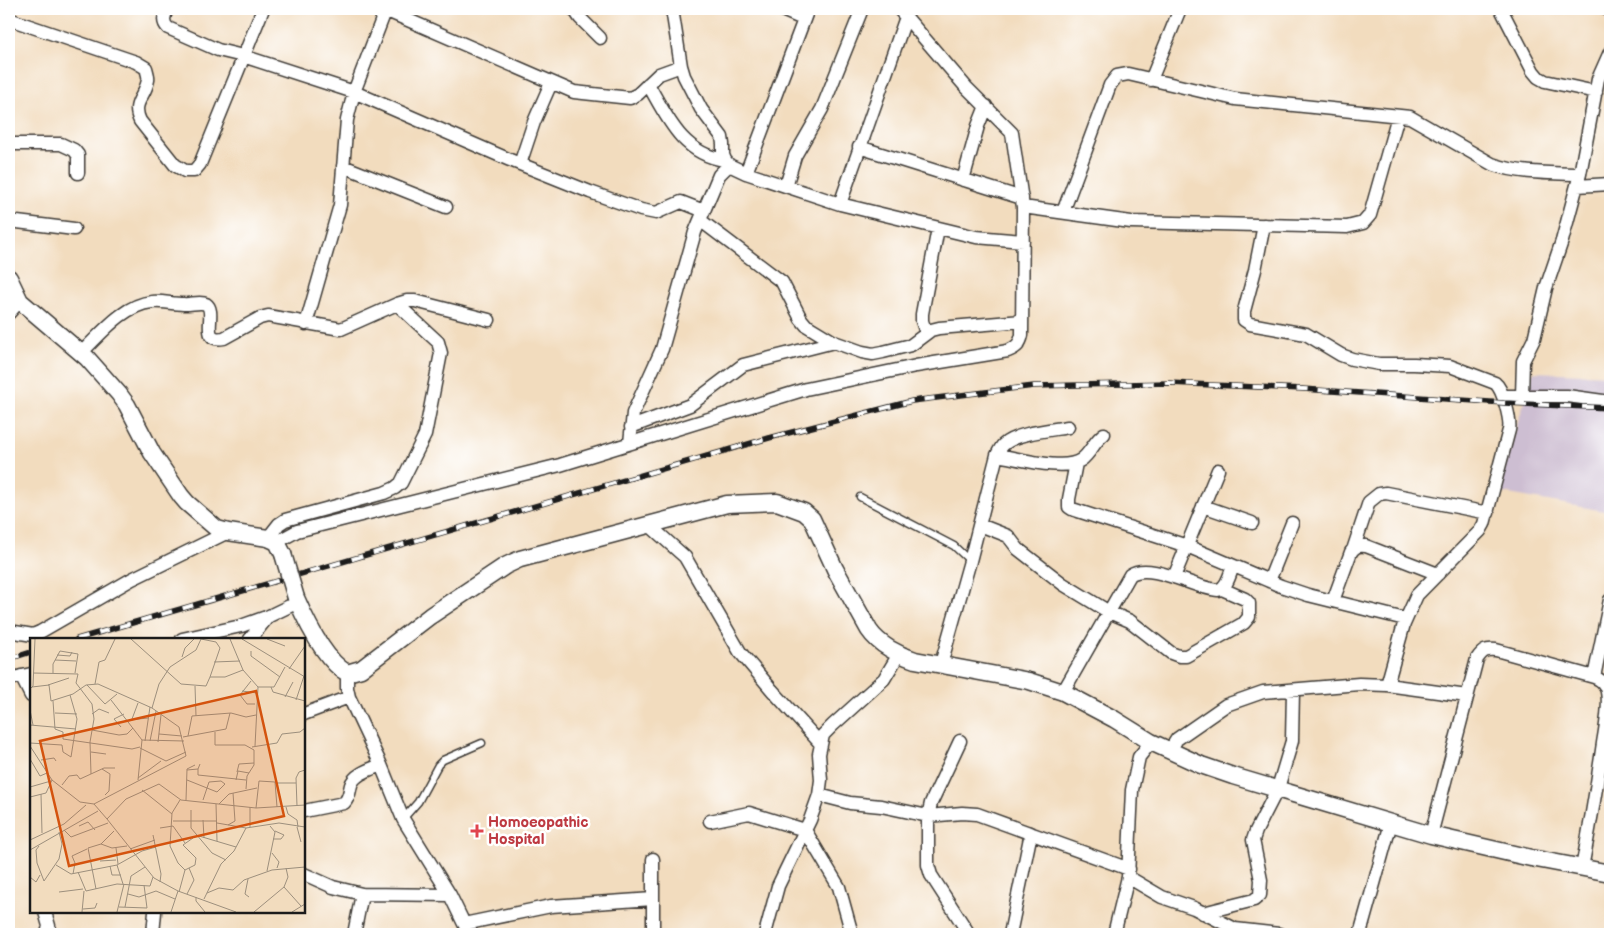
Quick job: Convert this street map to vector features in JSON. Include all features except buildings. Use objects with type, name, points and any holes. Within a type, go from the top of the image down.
[{"type":"street","points":[[167,9],[164,24],[168,28],[218,50],[244,56],[354,92],[520,164],[590,192],[641,210],[656,212],[681,202],[702,216],[782,282],[806,325],[834,342],[872,354],[911,345],[926,333],[939,328],[1022,321]]},
{"type":"street","points":[[9,19],[136,62],[146,68],[148,79],[136,113],[140,121],[175,165],[184,172],[194,171],[200,164],[263,9]]},
{"type":"street","points":[[574,9],[580,18],[600,38]]},
{"type":"street","points":[[630,443],[635,405],[662,349],[694,232],[719,175],[727,163],[722,137],[694,98],[681,66],[672,9]]},
{"type":"street","points":[[746,173],[806,14],[780,9]]},
{"type":"street","points":[[786,186],[795,156],[822,109],[862,9]]},
{"type":"street","points":[[1151,80],[1180,9]]},
{"type":"street","points":[[1501,9],[1538,77],[1545,81],[1596,92]]},
{"type":"street","points":[[1606,9],[1610,10]]},
{"type":"street","points":[[306,324],[338,214],[345,130],[354,92],[385,10],[574,92],[623,99],[633,97],[658,74],[681,66]]},
{"type":"street","points":[[840,204],[902,13]]},
{"type":"street","points":[[9,278],[12,308],[82,353],[119,394],[127,405],[152,454],[180,496],[217,529],[276,545],[297,531],[533,472],[806,389],[916,366],[1008,351],[1016,347],[1020,342],[1022,321],[1023,203],[1012,133],[962,82],[902,13]]},
{"type":"street","points":[[1522,396],[1524,389],[1522,382],[1523,361],[1534,339],[1546,288],[1578,180],[1598,79],[1610,52]]},
{"type":"street","points":[[1063,212],[1110,85],[1117,76],[1128,74],[1235,99],[1410,117],[1492,164],[1517,171],[1610,184]]},
{"type":"street","points":[[520,164],[534,122],[551,83]]},
{"type":"street","points":[[648,84],[677,133],[699,152],[746,173],[840,204],[976,237],[1023,241]]},
{"type":"street","points":[[963,180],[978,126],[986,106]]},
{"type":"street","points":[[859,148],[963,180],[1023,203],[1063,212],[1131,222],[1346,227],[1363,222],[1370,215],[1398,116]]},
{"type":"street","points":[[9,144],[61,144],[69,146],[78,155],[78,173]]},
{"type":"street","points":[[342,166],[446,206]]},
{"type":"street","points":[[9,221],[74,229]]},
{"type":"street","points":[[1264,225],[1243,316],[1244,320],[1250,324],[1306,334],[1341,355],[1352,359],[1379,364],[1414,364],[1458,368],[1500,386],[1503,396],[1510,424],[1488,513],[1480,531],[1417,595],[1406,619],[1387,686]]},
{"type":"street","points":[[926,333],[922,314],[938,228]]},
{"type":"street","points":[[82,353],[123,313],[149,302],[190,305],[206,304],[209,309],[210,333],[213,338],[219,339],[260,318],[268,316],[341,329],[407,301],[415,301],[490,320]]},
{"type":"street","points":[[347,673],[331,661],[324,651],[297,600],[276,545],[279,524],[285,520],[384,494],[401,483],[407,473],[425,435],[441,354],[438,342],[397,304]]},
{"type":"street","points":[[631,427],[690,405],[743,365],[834,342]]},
{"type":"street","points":[[1503,396],[1568,396],[1610,402]]},
{"type":"street","points":[[940,664],[1002,446],[1008,441],[1022,436],[1068,427]]},
{"type":"street","points":[[998,455],[1055,465],[1076,463],[1083,459],[1097,439],[1104,434]]},
{"type":"street","points":[[1076,463],[1069,499],[1069,507],[1072,509],[1187,546],[1269,581],[1332,601],[1406,619]]},
{"type":"street","points":[[1174,577],[1218,470]]},
{"type":"street","points":[[1332,601],[1370,502],[1379,494],[1488,513]]},
{"type":"street","points":[[347,673],[361,669],[420,622],[505,566],[520,559],[648,524],[734,504],[777,502],[804,512],[812,519],[835,568],[869,630],[876,638],[899,654],[916,660],[1029,681],[1063,692],[1098,710],[1151,742],[1201,765],[1431,835],[1610,873]]},
{"type":"street","points":[[1203,506],[1252,523]]},
{"type":"street","points":[[648,524],[684,557],[740,652],[820,743]]},
{"type":"street","points":[[1269,581],[1292,524]]},
{"type":"street","points":[[980,525],[1008,536],[1018,548],[1056,578],[1109,612],[1130,621],[1171,653],[1179,656],[1186,656],[1244,623],[1249,617],[1249,603],[1245,599],[1222,589],[1213,590],[1174,577],[1142,570],[1134,572],[1130,575],[1109,612],[1063,692]]},
{"type":"street","points":[[9,631],[33,635],[40,632],[132,579],[228,532]]},
{"type":"street","points":[[1354,547],[1366,546],[1438,574]]},
{"type":"street","points":[[1222,589],[1233,566]]},
{"type":"street","points":[[187,638],[241,626],[269,616],[297,600]]},
{"type":"street","points":[[1594,676],[1610,600]]},
{"type":"street","points":[[251,638],[269,616]]},
{"type":"street","points":[[1431,835],[1477,659],[1482,652],[1488,649],[1496,650],[1594,676],[1601,680],[1609,692],[1596,795],[1582,868]]},
{"type":"street","points":[[765,934],[781,880],[810,820],[819,795],[821,786],[819,754],[823,735],[884,679],[899,654]]},
{"type":"street","points":[[347,673],[349,698],[403,818],[450,895],[466,929],[551,906],[653,899]]},
{"type":"street","points":[[20,676],[30,694]]},
{"type":"street","points":[[1170,750],[1177,739],[1226,705],[1263,692],[1359,684],[1467,696]]},
{"type":"street","points":[[1204,913],[1254,900],[1260,895],[1261,880],[1254,840],[1256,831],[1278,788],[1292,741],[1293,690]]},
{"type":"street","points":[[305,714],[349,698]]},
{"type":"street","points":[[960,741],[935,792],[928,816],[929,870],[969,934]]},
{"type":"street","points":[[1114,934],[1128,873],[1132,790],[1139,757],[1151,742]]},
{"type":"street","points":[[305,811],[344,803],[348,799],[351,784],[355,778],[380,765]]},
{"type":"street","points":[[819,795],[850,803],[881,806],[928,816],[962,812],[977,814],[1031,833],[1128,873],[1162,898],[1204,913],[1235,929],[1279,934]]},
{"type":"street","points":[[710,821],[749,813],[805,830],[842,894],[852,934]]},
{"type":"street","points":[[1360,934],[1391,823]]},
{"type":"street","points":[[1010,934],[1031,833]]},
{"type":"street","points":[[653,859],[653,934]]},
{"type":"street","points":[[305,874],[333,887],[362,894],[450,895]]},
{"type":"street","points":[[354,934],[362,894]]},
{"type":"street","points":[[45,913],[49,926],[47,934]]},
{"type":"street","points":[[153,934],[155,913]]},
{"type":"lane","points":[[860,497],[954,546],[970,561]]},
{"type":"lane","points":[[403,818],[418,802],[438,765],[443,760],[482,743]]},
{"type":"shaded area","points":[[1533,372],[1610,375],[1610,512],[1497,492]]},
{"type":"railway","points":[[80,638],[769,438],[912,401],[1034,386],[1169,383],[1303,389],[1504,403],[1610,408]]},
{"type":"railway","points":[[9,659],[30,652]]},
{"type":"place","name":"Homoeopathic Hospital","points":[[477,831]]}]
